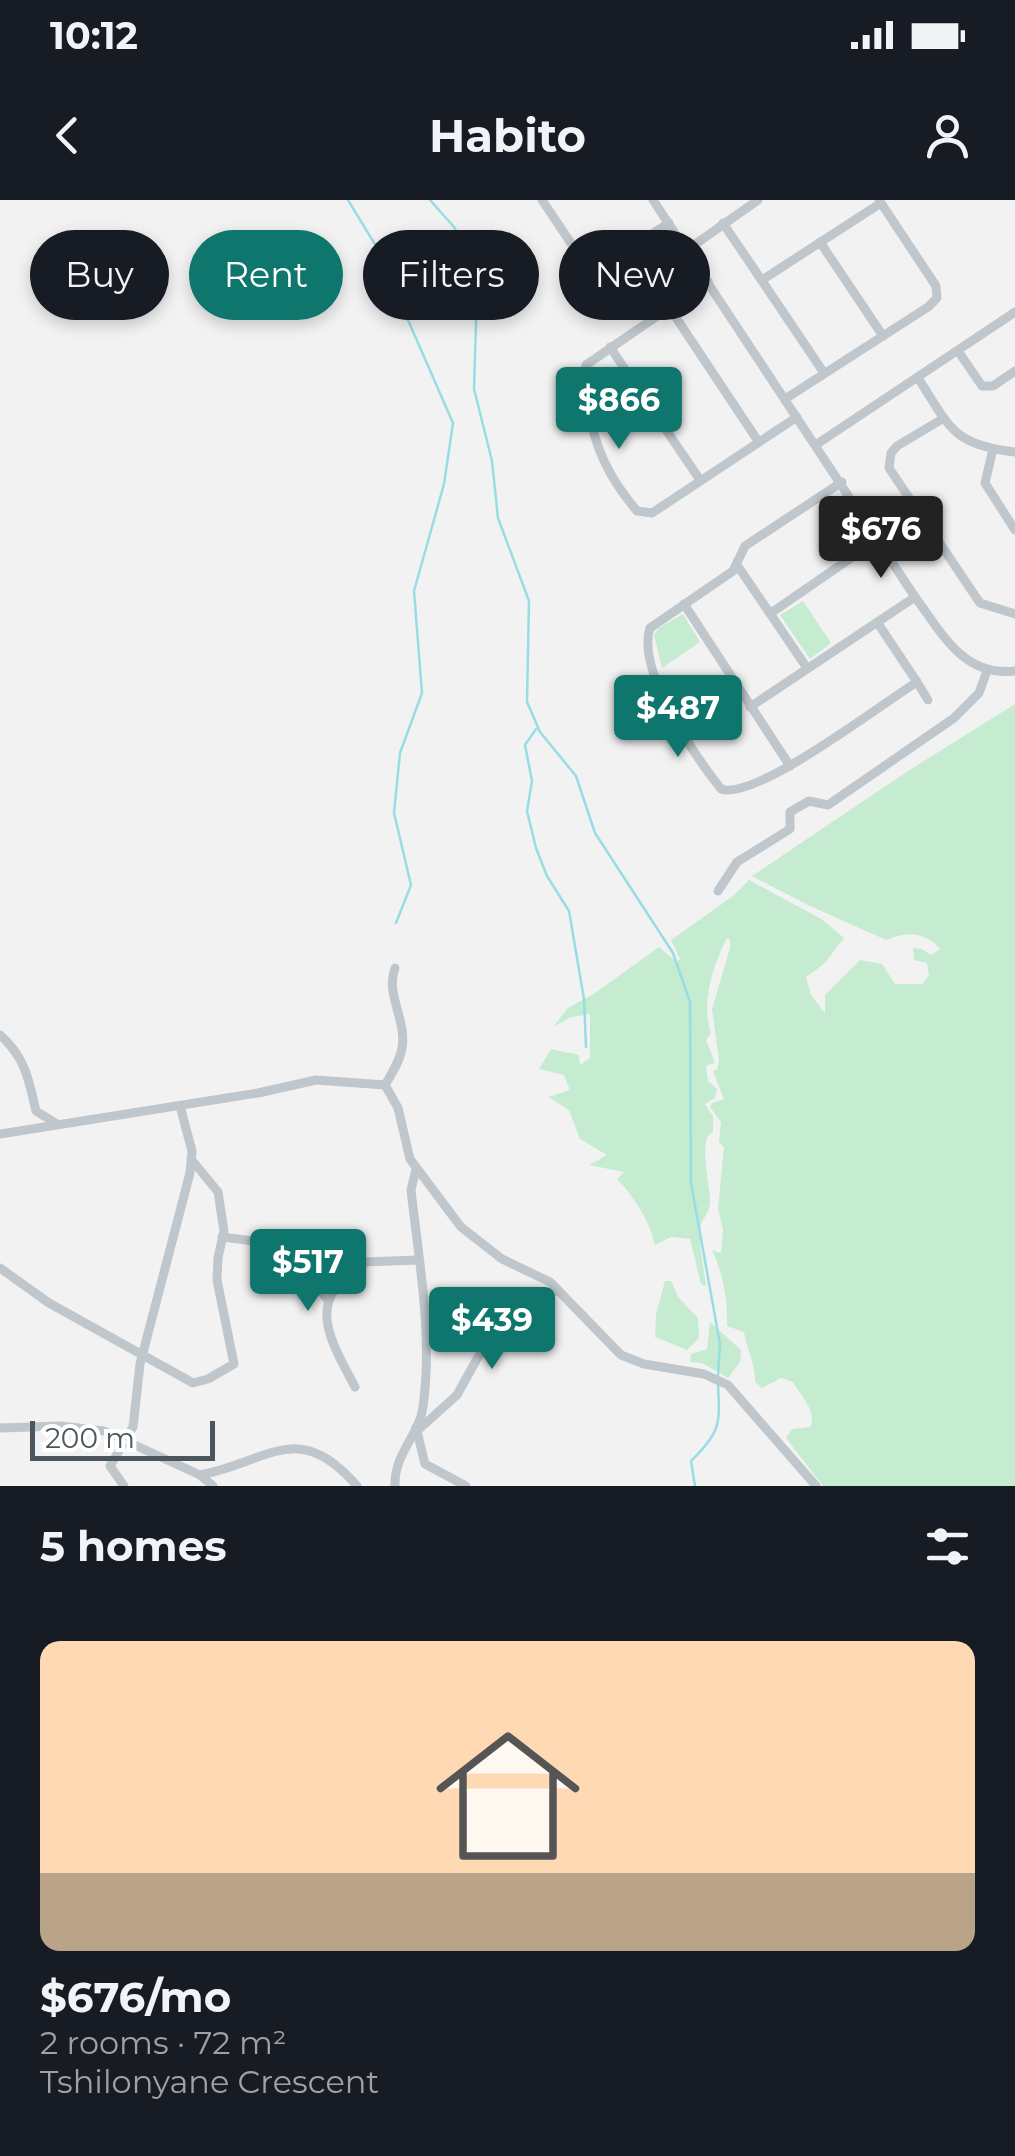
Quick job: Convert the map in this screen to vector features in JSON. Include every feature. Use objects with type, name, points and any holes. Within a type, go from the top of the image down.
[{"type":"street","points":[[542,200],[585,264],[594,270],[670,224]]},
{"type":"street","points":[[653,200],[674,230]]},
{"type":"street","points":[[710,233],[758,200]]},
{"type":"street","points":[[762,280],[880,202],[936,286],[937,298],[786,398]]},
{"type":"street","points":[[723,223],[824,373]]},
{"type":"street","points":[[820,242],[883,336]]},
{"type":"street","points":[[710,284],[877,540],[960,656],[987,671],[1015,671]]},
{"type":"street","points":[[817,444],[1015,312]]},
{"type":"street","points":[[651,320],[590,360],[584,372],[592,432],[603,464],[641,513],[652,513],[797,416]]},
{"type":"street","points":[[677,320],[758,441]]},
{"type":"street","points":[[610,347],[700,480]]},
{"type":"street","points":[[958,351],[982,386],[993,386],[1015,371]]},
{"type":"street","points":[[918,378],[963,440],[1015,452]]},
{"type":"street","points":[[944,418],[897,446],[891,453],[889,468],[980,603],[1015,614]]},
{"type":"street","points":[[992,449],[986,483],[1015,530]]},
{"type":"street","points":[[842,482],[745,546],[738,565],[652,625],[647,640],[663,701],[718,786],[732,792],[790,766],[917,682]]},
{"type":"street","points":[[771,613],[877,540]]},
{"type":"street","points":[[738,565],[807,668]]},
{"type":"street","points":[[750,707],[915,596]]},
{"type":"street","points":[[684,604],[790,766]]},
{"type":"street","points":[[877,622],[928,700]]},
{"type":"street","points":[[718,891],[737,862],[790,829],[790,812],[807,802],[828,805],[944,725],[975,698],[987,671]]},
{"type":"street","points":[[385,1085],[403,1045],[391,981],[395,968]]},
{"type":"street","points":[[0,1035],[16,1049],[27,1070],[36,1111],[59,1124]]},
{"type":"street","points":[[0,1134],[316,1080],[385,1085]]},
{"type":"street","points":[[385,1085],[398,1108],[410,1159],[461,1227],[496,1256],[530,1271],[558,1290],[621,1355],[644,1364],[704,1374],[728,1385],[816,1486]]},
{"type":"street","points":[[124,1486],[110,1466],[133,1427],[142,1355],[191,1159],[180,1106]]},
{"type":"street","points":[[0,1268],[50,1304],[193,1383],[208,1379],[234,1364],[217,1280],[222,1238],[218,1192],[191,1159]]},
{"type":"street","points":[[416,1169],[410,1190],[427,1325],[423,1406],[416,1429],[425,1464],[466,1486]]},
{"type":"street","points":[[222,1238],[270,1243],[334,1263],[419,1260]]},
{"type":"street","points":[[289,1251],[314,1277],[328,1300]]},
{"type":"street","points":[[356,1387],[334,1345],[327,1322],[328,1300],[339,1278],[365,1263]]},
{"type":"street","points":[[395,1486],[403,1448],[416,1429],[457,1395],[478,1357],[512,1321],[534,1300],[558,1290]]},
{"type":"street","points":[[0,1428],[61,1426],[104,1430],[213,1486]]},
{"type":"street","points":[[200,1476],[290,1447],[331,1462],[357,1486]]},
{"type":"green space","points":[[803,601],[831,643],[810,659],[780,615]]},
{"type":"green space","points":[[683,614],[700,642],[662,668],[654,635]]},
{"type":"green space","points":[[1015,704],[1015,1486],[823,1486],[786,1438],[792,1429],[810,1427],[810,1409],[793,1382],[781,1378],[762,1388],[755,1382],[744,1332],[727,1326],[724,1287],[712,1250],[721,1253],[723,1229],[718,1209],[724,1147],[719,1142],[721,1122],[710,1107],[724,1099],[713,1071],[717,1070],[719,1060],[712,1009],[730,940],[727,938],[717,961],[707,1009],[711,1034],[706,1040],[715,1063],[706,1066],[708,1081],[717,1089],[715,1098],[705,1104],[713,1117],[713,1132],[707,1137],[705,1153],[710,1204],[700,1229],[706,1286],[701,1284],[690,1239],[671,1237],[655,1245],[641,1210],[617,1179],[624,1172],[589,1165],[607,1155],[580,1139],[569,1110],[548,1097],[570,1090],[564,1075],[539,1069],[551,1049],[579,1055],[580,1065],[590,1058],[590,1014],[571,1017],[553,1027],[568,1008],[659,947],[677,962],[680,959],[671,940],[749,880],[823,920],[844,938],[824,964],[806,977],[811,995],[825,1013],[825,995],[860,960],[882,964],[895,984],[922,984],[929,975],[927,963],[914,960],[913,948],[931,955],[940,949],[929,939],[908,934],[886,940],[752,876]]},
{"type":"green space","points":[[665,1281],[671,1281],[678,1297],[698,1318],[699,1338],[687,1350],[655,1337],[656,1314]]},
{"type":"green space","points":[[710,1322],[741,1350],[740,1362],[728,1378],[702,1363],[690,1362],[691,1354],[707,1349]]},
{"type":"waterway","points":[[348,200],[390,269],[401,304],[453,423],[444,484],[414,591],[422,693],[400,753],[394,813],[411,885],[396,923]]},
{"type":"waterway","points":[[430,200],[454,227],[471,257],[477,292],[474,389],[492,461],[498,518],[529,601],[527,702],[540,732],[576,776],[595,833],[673,953],[690,1002],[691,1183],[720,1344],[718,1376]]},
{"type":"waterway","points":[[536,729],[525,745],[532,781],[527,811],[547,876],[569,911],[584,999],[586,1047]]},
{"type":"waterway","points":[[695,1486],[691,1461],[716,1427],[718,1384]]}]
